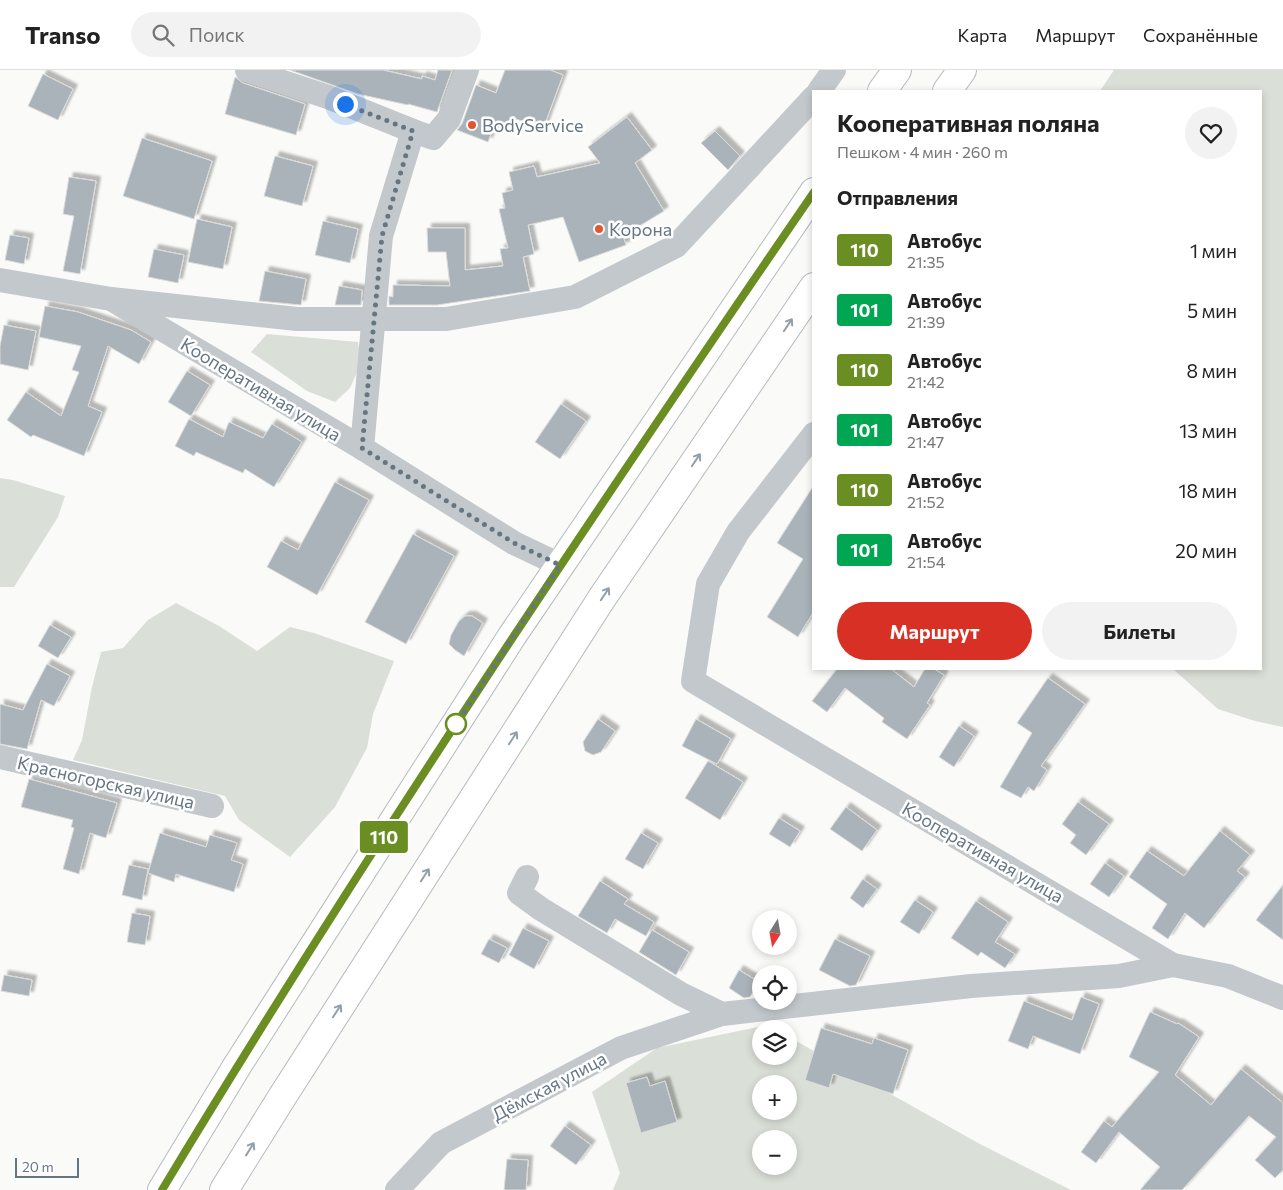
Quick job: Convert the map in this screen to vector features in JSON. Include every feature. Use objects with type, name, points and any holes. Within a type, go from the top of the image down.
[{"type":"main road","points":[[883,90],[896,70]]},
{"type":"main road","points":[[948,90],[962,70]]},
{"type":"main road","points":[[162,1190],[237,1066],[560,565],[812,195]]},
{"type":"main road","points":[[224,1190],[602,598],[812,290]]},
{"type":"street","points":[[247,70],[328,97],[433,138],[449,119],[467,70]]},
{"type":"street","points":[[820,90],[834,70]]},
{"type":"street","points":[[111,299],[297,319],[446,319],[575,297],[676,246],[812,99]]},
{"type":"street","points":[[362,448],[383,229],[413,131]]},
{"type":"street","name":"Кооперативная улица","points":[[0,280],[111,299],[362,448],[514,543],[560,565]]},
{"type":"street","name":"Кооперативная улица","points":[[812,437],[738,532],[708,584],[692,682],[1173,965],[1228,976],[1283,998]]},
{"type":"street","name":"Красногорская улица","points":[[0,757],[212,806]]},
{"type":"street","points":[[527,877],[519,893],[541,909],[680,994],[722,1014]]},
{"type":"street","name":"Дёмская улица","points":[[397,1190],[441,1142],[622,1048],[722,1014],[971,986],[1119,976],[1173,965]]},
{"type":"shaded area","points":[[1114,70],[1283,70],[1283,727],[1255,721],[1218,709],[1174,670],[1262,670],[1262,90],[1101,90]]},
{"type":"shaded area","points":[[267,334],[358,342],[361,364],[350,388],[335,402],[307,391],[251,352]]},
{"type":"shaded area","points":[[0,478],[13,480],[65,496],[58,517],[14,587],[0,587]]},
{"type":"shaded area","points":[[176,603],[219,626],[257,651],[290,627],[314,633],[394,661],[373,714],[367,748],[335,807],[290,857],[239,820],[225,796],[73,760],[82,740],[101,652],[123,648],[148,620]]},
{"type":"shaded area","points":[[752,1028],[752,1065],[797,1065],[797,1041],[978,1143],[1071,1190],[613,1190],[620,1173],[592,1092],[657,1048]]},
{"type":"building","points":[[290,70],[383,70],[435,80],[438,70],[452,70],[437,112],[358,94]]},
{"type":"building","points":[[505,70],[550,70],[563,75],[543,129],[511,117],[505,133],[493,129],[488,142],[457,130],[462,124],[476,85],[496,93]]},
{"type":"building","points":[[43,74],[73,89],[58,120],[28,106]]},
{"type":"building","points":[[235,77],[243,83],[305,104],[296,135],[225,114]]},
{"type":"building","points":[[627,117],[652,150],[635,163],[664,211],[623,236],[626,245],[579,262],[563,217],[528,225],[534,254],[523,257],[530,291],[437,305],[389,305],[389,296],[393,297],[393,285],[450,286],[446,252],[428,252],[427,228],[465,228],[465,270],[503,266],[500,249],[508,248],[499,209],[505,208],[502,193],[513,190],[509,172],[534,166],[537,177],[600,163],[588,147]]},
{"type":"building","points":[[715,131],[740,156],[728,170],[701,143]]},
{"type":"building","points":[[142,138],[212,161],[194,219],[123,196]]},
{"type":"building","points":[[275,156],[313,166],[302,206],[264,196]]},
{"type":"building","points":[[69,177],[96,181],[80,274],[63,271],[74,216],[63,214]]},
{"type":"building","points":[[197,219],[232,227],[223,269],[188,262]]},
{"type":"building","points":[[323,221],[358,229],[350,263],[315,255]]},
{"type":"building","points":[[10,235],[29,238],[24,264],[5,260]]},
{"type":"building","points":[[154,249],[184,255],[178,283],[148,277]]},
{"type":"building","points":[[265,271],[306,279],[301,305],[259,301]]},
{"type":"building","points":[[339,286],[362,290],[361,305],[335,305]]},
{"type":"building","points":[[45,306],[78,312],[131,330],[151,342],[139,364],[108,346],[88,406],[102,412],[84,456],[33,435],[31,437],[7,420],[26,392],[61,416],[79,372],[72,370],[81,346],[39,337]]},
{"type":"building","points":[[4,325],[36,331],[28,370],[0,364],[0,346]]},
{"type":"building","points":[[187,371],[210,385],[191,416],[168,402]]},
{"type":"building","points":[[561,404],[586,421],[560,459],[535,442]]},
{"type":"building","points":[[189,419],[223,437],[229,422],[263,438],[272,424],[302,442],[274,487],[245,469],[243,473],[196,452],[194,456],[175,446]]},
{"type":"building","points":[[335,482],[369,500],[317,595],[267,567],[281,541],[298,550]]},
{"type":"building","points":[[812,488],[812,614],[798,637],[767,617],[803,559],[777,543]]},
{"type":"building","points":[[413,534],[454,556],[406,644],[365,622]]},
{"type":"building","points":[[465,616],[472,616],[483,623],[464,656],[449,644],[451,635],[459,621]]},
{"type":"building","points":[[50,625],[71,637],[58,658],[38,646]]},
{"type":"building","points":[[47,664],[70,676],[54,706],[41,700],[27,749],[0,744],[0,704],[23,710]]},
{"type":"building","points":[[836,670],[892,670],[914,687],[924,670],[936,670],[944,675],[927,703],[930,705],[907,739],[882,722],[884,718],[845,688],[827,712],[812,701]]},
{"type":"building","points":[[1048,678],[1085,704],[1041,766],[1047,770],[1034,791],[1028,787],[1021,798],[1000,787],[1032,733],[1017,723]]},
{"type":"building","points":[[598,719],[615,731],[601,752],[593,755],[585,751],[583,742]]},
{"type":"building","points":[[696,719],[731,739],[717,764],[682,746]]},
{"type":"building","points":[[959,726],[974,736],[954,767],[939,757]]},
{"type":"building","points":[[708,761],[743,782],[720,820],[685,798]]},
{"type":"building","points":[[29,779],[117,803],[106,838],[90,833],[79,874],[63,869],[74,828],[71,827],[73,820],[21,807]]},
{"type":"building","points":[[1078,802],[1109,824],[1086,855],[1070,843],[1076,835],[1062,824]]},
{"type":"building","points":[[846,807],[877,830],[862,851],[830,829]]},
{"type":"building","points":[[779,818],[800,831],[790,847],[769,834]]},
{"type":"building","points":[[1220,831],[1250,855],[1237,871],[1245,877],[1204,928],[1185,913],[1168,939],[1152,928],[1167,904],[1129,877],[1147,851],[1184,876]]},
{"type":"building","points":[[160,833],[206,847],[210,835],[237,843],[231,860],[243,864],[234,892],[176,874],[174,882],[148,873]]},
{"type":"building","points":[[641,833],[658,843],[643,869],[625,859]]},
{"type":"building","points":[[1105,863],[1124,876],[1109,897],[1090,884]]},
{"type":"building","points":[[129,865],[148,869],[142,900],[122,895]]},
{"type":"building","points":[[863,879],[877,889],[863,908],[850,898]]},
{"type":"building","points":[[600,881],[628,899],[624,904],[654,922],[646,936],[615,919],[607,933],[578,916]]},
{"type":"building","points":[[1283,885],[1283,940],[1256,920]]},
{"type":"building","points":[[915,900],[933,912],[919,934],[900,922]]},
{"type":"building","points":[[976,901],[1008,922],[995,942],[1015,954],[1005,968],[981,952],[978,956],[951,938]]},
{"type":"building","points":[[132,913],[150,916],[145,945],[127,942]]},
{"type":"building","points":[[523,928],[549,941],[534,969],[509,955]]},
{"type":"building","points":[[652,930],[689,952],[676,975],[639,952]]},
{"type":"building","points":[[489,939],[507,948],[499,963],[481,954]]},
{"type":"building","points":[[835,939],[870,956],[856,985],[850,986],[819,970]]},
{"type":"building","points":[[739,970],[752,978],[752,994],[750,997],[744,998],[729,988]]},
{"type":"building","points":[[4,975],[32,980],[29,996],[1,991]]},
{"type":"building","points":[[1081,997],[1099,1004],[1080,1054],[1033,1036],[1028,1049],[1008,1041],[1024,1001],[1072,1020]]},
{"type":"building","points":[[1150,1012],[1178,1023],[1199,1037],[1175,1075],[1211,1105],[1241,1069],[1283,1103],[1283,1170],[1275,1178],[1255,1160],[1276,1137],[1249,1116],[1182,1190],[1140,1190],[1160,1167],[1119,1132],[1096,1163],[1081,1152],[1104,1121],[1112,1127],[1159,1072],[1129,1057]]},
{"type":"building","points":[[821,1028],[872,1044],[874,1038],[908,1050],[893,1094],[833,1074],[829,1088],[805,1080]]},
{"type":"building","points":[[647,1077],[650,1086],[665,1081],[677,1122],[641,1133],[626,1083]]},
{"type":"building","points":[[565,1126],[591,1145],[576,1165],[550,1146]]},
{"type":"building","points":[[507,1159],[528,1160],[526,1190],[504,1190]]},
{"type":"bus line","name":"110","points":[[162,1190],[237,1066],[512,636],[812,195]]},
{"type":"place","name":"BodyService","points":[[472,125]]},
{"type":"place","name":"Корона","points":[[599,229]]},
{"type":"route","points":[[345,104],[413,131],[383,229],[362,448],[514,543],[560,565],[456,724]]}]
